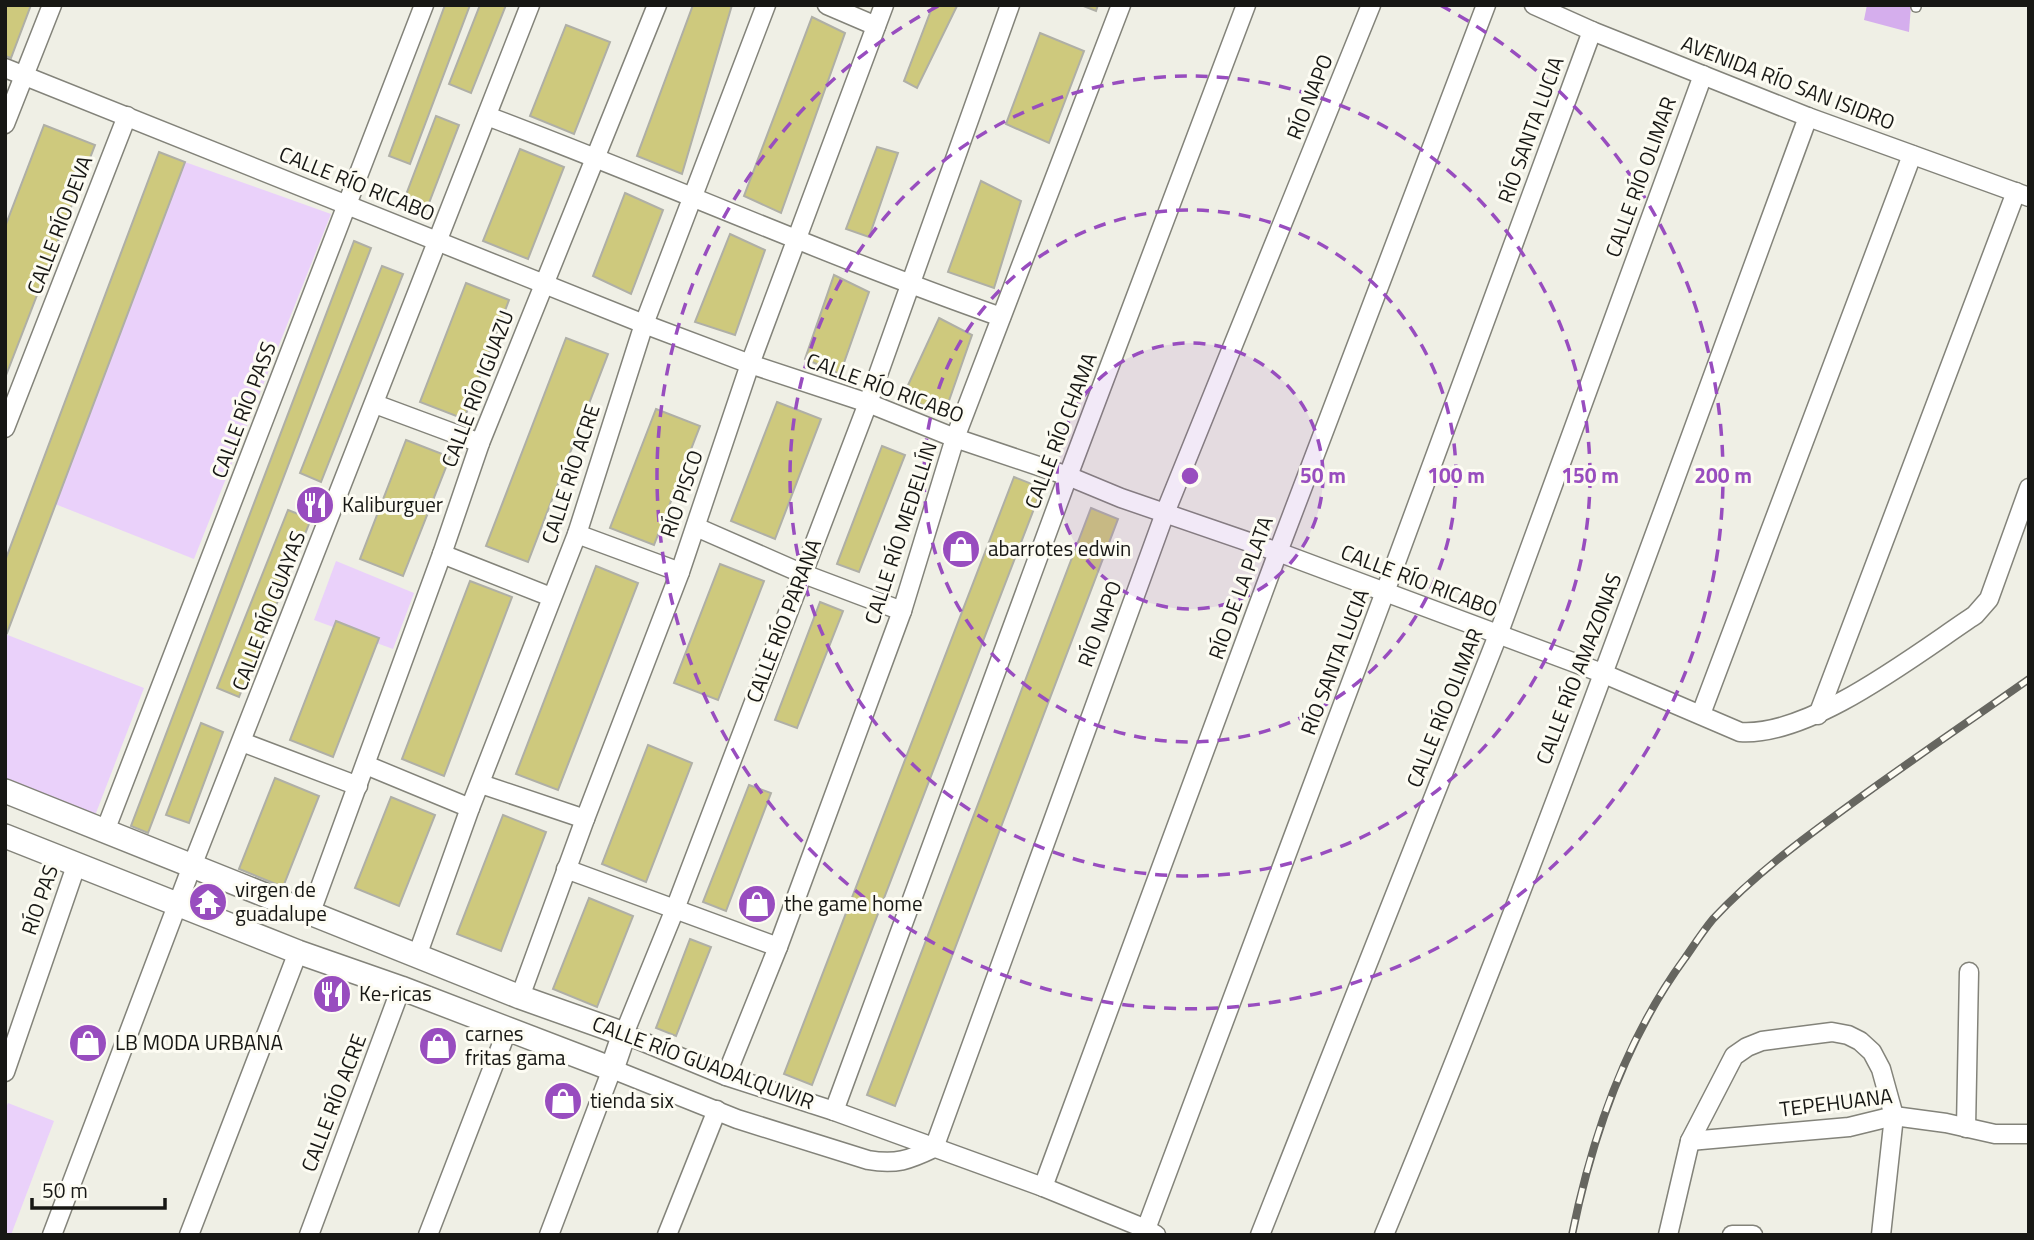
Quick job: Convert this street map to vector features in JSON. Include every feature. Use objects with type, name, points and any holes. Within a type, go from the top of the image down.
[{"type":"street","points":[[5,124],[52,5]]},
{"type":"street","name":"CALLE RÍO PASS","points":[[105,831],[424,5]]},
{"type":"street","name":"CALLE RÍO GUAYAS","points":[[52,1235],[192,866],[530,5]]},
{"type":"street","name":"CALLE RÍO IGUAZU","points":[[311,912],[480,443],[657,5]]},
{"type":"street","name":"CALLE RÍO ACRE","points":[[416,956],[470,808],[577,534],[644,324],[766,5]]},
{"type":"street","points":[[827,5],[876,26]]},
{"type":"street","name":"RÍO PISCO","points":[[520,997],[680,572],[750,364],[884,5]]},
{"type":"street","name":"CALLE RÍO PARANA","points":[[549,1235],[868,403],[1010,5]]},
{"type":"street","name":"CALLE RÍO MEDELLÍN","points":[[726,1076],[778,947],[902,611],[955,438],[1121,5]]},
{"type":"street","name":"CALLE RÍO CHAMA","points":[[834,1111],[1246,5]]},
{"type":"street","name":"RÍO NAPO","points":[[934,1148],[1165,513],[1371,5]]},
{"type":"street","name":"RÍO DE LA PLATA","points":[[1044,1187],[1278,552],[1486,5]]},
{"type":"street","name":"AVENIDA RÍO SAN ISIDRO","points":[[1534,5],[1592,31],[1808,117],[2022,194]]},
{"type":"street","name":"RÍO SANTA LUCIA","points":[[1151,1232],[1592,31]]},
{"type":"street","name":"CALLE RÍO RICABO","points":[[5,68],[644,324],[1278,552],[1602,673],[1740,732],[1756,734],[1818,715]]},
{"type":"street","name":"CALLE RÍO OLIMAR","points":[[1260,1235],[1498,635],[1703,75]]},
{"type":"street","name":"CALLE RÍO DEVA","points":[[5,428],[127,116]]},
{"type":"street","points":[[487,116],[595,157],[796,241],[1001,317]]},
{"type":"street","name":"CALLE RÍO AMAZONAS","points":[[1384,1235],[1441,1097],[1602,673],[1808,117]]},
{"type":"street","points":[[1701,714],[1912,155]]},
{"type":"street","points":[[1818,715],[2022,194]]},
{"type":"street","points":[[375,404],[480,443]]},
{"type":"street","points":[[1818,715],[1975,615],[1983,607],[1989,599],[2029,488]]},
{"type":"street","points":[[695,527],[802,573],[902,611]]},
{"type":"street","points":[[577,534],[680,572]]},
{"type":"street","points":[[442,554],[551,597]]},
{"type":"street","points":[[242,742],[358,786]]},
{"type":"street","points":[[366,765],[470,808]]},
{"type":"street","points":[[481,784],[585,819]]},
{"type":"street","name":"CALLE RÍO GUADALQUIVIR","points":[[5,791],[520,997],[624,1034],[726,1076],[834,1111],[1044,1187],[1151,1232]]},
{"type":"street","name":"CALLE RÍO GUADALQUIVIR","points":[[5,836],[298,952],[508,1028],[797,1139],[876,1162],[907,1161],[934,1148]]},
{"type":"street","name":"RÍO PAS","points":[[5,1072],[77,863]]},
{"type":"street","points":[[566,869],[778,947]]},
{"type":"street","points":[[190,1235],[298,952]]},
{"type":"street","points":[[1966,1128],[1969,972]]},
{"type":"street","name":"CALLE RÍO ACRE","points":[[309,1235],[401,988]]},
{"type":"street","points":[[428,1235],[508,1028]]},
{"type":"street","points":[[1668,1235],[1690,1141],[1734,1056],[1762,1041],[1832,1032],[1860,1041],[1872,1052],[1881,1069],[1894,1116],[1881,1235]]},
{"type":"street","points":[[667,1235],[717,1110]]},
{"type":"street","name":"TEPEHUANA","points":[[1690,1141],[1849,1127],[1894,1116],[1996,1133],[2029,1134]]},
{"type":"street","points":[[1732,1235],[1753,1235]]},
{"type":"shaded area","points":[[1867,5],[1911,5],[1909,32],[1864,20]]},
{"type":"shaded area","points":[[185,162],[331,214],[194,559],[55,504]]},
{"type":"shaded area","points":[[336,561],[414,593],[393,649],[314,620]]},
{"type":"shaded area","points":[[5,634],[144,688],[91,826],[5,792]]},
{"type":"shaded area","points":[[8,1103],[54,1121],[11,1235],[5,1235],[5,1111]]},
{"type":"building","points":[[5,5],[31,5],[11,58],[5,56]]},
{"type":"building","points":[[445,5],[470,5],[410,164],[389,156]]},
{"type":"building","points":[[480,5],[506,5],[471,93],[449,84]]},
{"type":"building","points":[[693,5],[732,5],[682,174],[637,156]]},
{"type":"building","points":[[933,5],[957,6],[917,88],[904,81]]},
{"type":"building","points":[[1081,5],[1098,5],[1096,11]]},
{"type":"building","points":[[812,17],[845,33],[781,213],[744,196]]},
{"type":"building","points":[[566,25],[610,42],[574,134],[530,116]]},
{"type":"building","points":[[1040,33],[1084,51],[1049,143],[1006,124]]},
{"type":"building","points":[[436,116],[459,125],[424,216],[401,208]]},
{"type":"building","points":[[44,125],[95,145],[5,378],[5,227]]},
{"type":"building","points":[[877,147],[898,153],[869,237],[846,229]]},
{"type":"building","points":[[520,149],[564,167],[528,259],[483,241]]},
{"type":"building","points":[[159,152],[185,162],[7,633],[5,561]]},
{"type":"building","points":[[981,181],[1021,201],[994,288],[948,272]]},
{"type":"building","points":[[625,193],[663,210],[631,294],[593,276]]},
{"type":"building","points":[[730,234],[765,250],[735,335],[695,322]]},
{"type":"building","points":[[354,241],[371,248],[148,833],[131,826]]},
{"type":"building","points":[[382,266],[403,274],[321,482],[300,473]]},
{"type":"building","points":[[834,275],[869,292],[840,374],[805,359]]},
{"type":"building","points":[[466,283],[509,300],[464,419],[420,402]]},
{"type":"building","points":[[939,318],[972,335],[944,415],[903,396]]},
{"type":"building","points":[[566,338],[608,354],[528,562],[486,546]]},
{"type":"building","points":[[777,402],[821,419],[775,539],[731,521]]},
{"type":"building","points":[[656,409],[700,426],[654,545],[610,528]]},
{"type":"building","points":[[406,440],[450,457],[403,576],[360,559]]},
{"type":"building","points":[[882,446],[905,455],[859,572],[837,564]]},
{"type":"building","points":[[1014,477],[1042,488],[812,1085],[784,1074]]},
{"type":"building","points":[[1091,508],[1118,519],[895,1106],[867,1095]]},
{"type":"building","points":[[288,510],[311,519],[239,697],[217,688]]},
{"type":"building","points":[[720,564],[764,581],[718,700],[674,683]]},
{"type":"building","points":[[596,566],[638,583],[558,790],[516,774]]},
{"type":"building","points":[[470,581],[512,597],[444,776],[402,759]]},
{"type":"building","points":[[820,602],[843,611],[797,728],[775,720]]},
{"type":"building","points":[[336,621],[379,638],[333,757],[290,740]]},
{"type":"building","points":[[201,723],[223,732],[189,823],[166,815]]},
{"type":"building","points":[[648,745],[692,763],[646,882],[602,864]]},
{"type":"building","points":[[275,778],[319,796],[283,887],[239,869]]},
{"type":"building","points":[[749,785],[771,793],[726,911],[703,902]]},
{"type":"building","points":[[391,797],[435,815],[399,906],[355,888]]},
{"type":"building","points":[[503,815],[546,832],[501,951],[457,934]]},
{"type":"building","points":[[589,898],[633,916],[597,1007],[553,989]]},
{"type":"building","points":[[690,939],[711,947],[676,1036],[656,1028]]},
{"type":"railway","points":[[1572,1235],[1601,1125],[1628,1056],[1664,989],[1713,919],[1760,874],[1811,833],[2029,679]]},
{"type":"place","name":"Kaliburguer","points":[[315,505]]},
{"type":"place","name":"abarrotes edwin","points":[[961,549]]},
{"type":"place","name":"virgen de guadalupe","points":[[208,902]]},
{"type":"place","name":"the game home","points":[[757,904]]},
{"type":"place","name":"Ke-ricas","points":[[332,994]]},
{"type":"place","name":"LB MODA URBANA","points":[[88,1043]]},
{"type":"place","name":"carnes fritas gama","points":[[438,1046]]},
{"type":"place","name":"tienda six","points":[[563,1101]]}]
